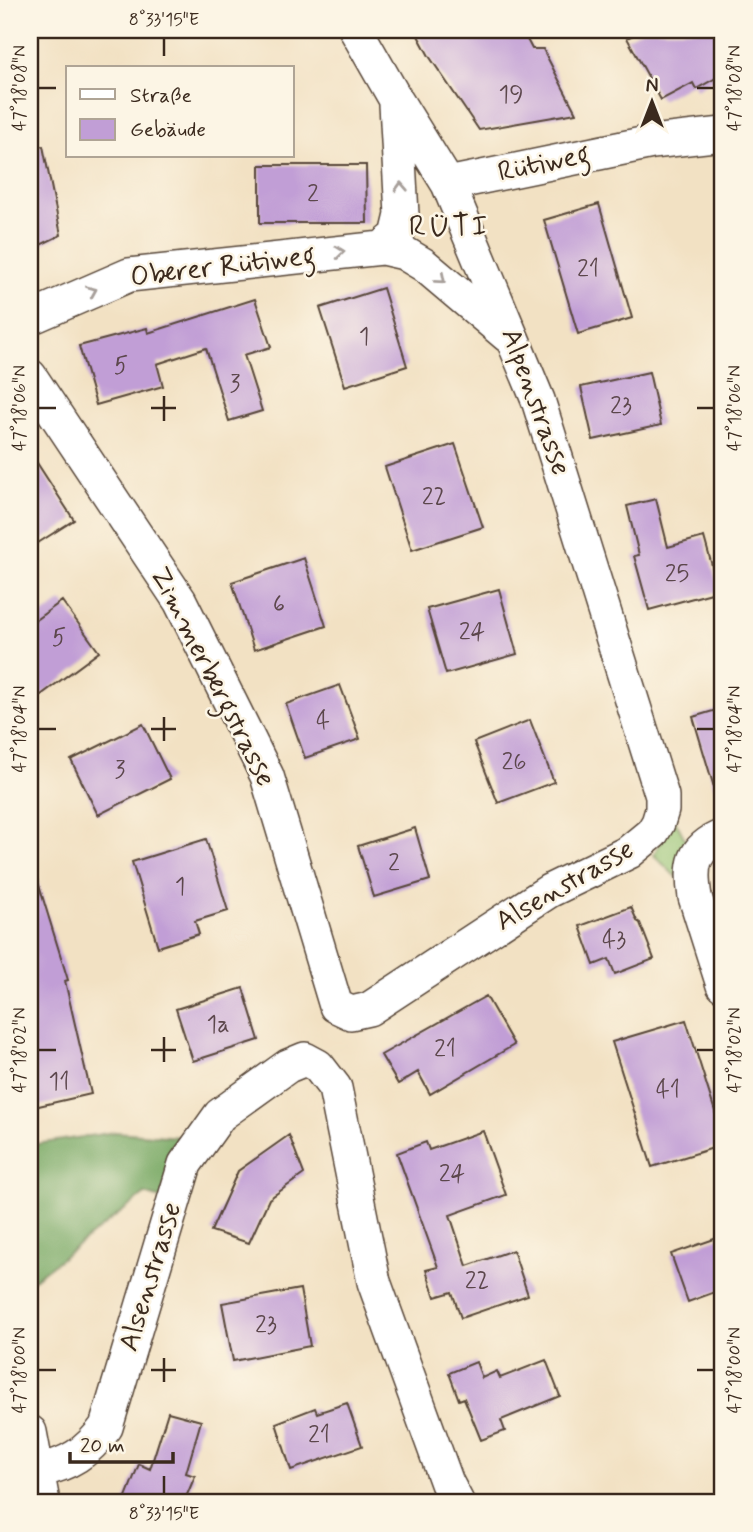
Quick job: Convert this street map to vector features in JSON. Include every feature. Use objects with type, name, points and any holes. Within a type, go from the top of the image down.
[{"type":"street","name":"Alpenstrasse","points":[[356,30],[448,184],[538,400],[662,796]]},
{"type":"street","points":[[382,248],[397,236],[402,215],[396,100]]},
{"type":"street","name":"Rütiweg","points":[[448,184],[652,142],[723,134]]},
{"type":"street","name":"Oberer Rütiweg","points":[[30,318],[129,275],[382,248],[404,253],[424,265],[514,341]]},
{"type":"street","name":"Zimmerbergstrasse","points":[[30,376],[180,601],[267,776],[336,1006]]},
{"type":"street","name":"Alsenstrasse","points":[[336,1006],[351,1013],[369,1009],[549,891],[629,852],[652,833],[662,810],[662,796]]},
{"type":"street","points":[[713,842],[696,859],[692,884],[723,985]]},
{"type":"street","name":"Alsenstrasse","points":[[40,1487],[58,1466],[82,1454],[106,1427],[185,1164],[220,1115],[288,1066],[306,1059],[318,1066],[335,1088],[374,1282],[447,1483],[457,1502]]},
{"type":"street","name":"Alsenstrasse","points":[[30,1432],[40,1487]]},
{"type":"green space","points":[[672,814],[689,847],[676,877],[654,855]]},
{"type":"green space","points":[[115,1132],[178,1137],[161,1199],[145,1194],[30,1282],[30,1145]]},
{"type":"building","points":[[415,30],[522,30],[532,49],[543,49],[576,113],[479,130],[429,56]]},
{"type":"building","points":[[642,30],[723,30],[723,74],[696,89],[693,83],[661,100],[627,38]]},
{"type":"building","points":[[43,146],[61,235],[30,250],[30,147]]},
{"type":"building","points":[[260,165],[366,165],[367,223],[260,223]]},
{"type":"building","points":[[599,204],[632,318],[578,334],[544,220]]},
{"type":"building","points":[[383,288],[407,366],[345,386],[320,308]]},
{"type":"building","points":[[255,299],[271,347],[244,355],[262,411],[229,421],[206,348],[157,364],[163,386],[96,405],[79,346],[147,328],[148,333]]},
{"type":"building","points":[[649,372],[661,425],[593,440],[581,387]]},
{"type":"building","points":[[455,444],[483,527],[412,550],[385,467]]},
{"type":"building","points":[[30,452],[74,520],[30,548]]},
{"type":"building","points":[[656,499],[668,547],[704,537],[719,591],[649,610],[634,556],[639,555],[627,506]]},
{"type":"building","points":[[304,558],[326,626],[254,650],[232,582]]},
{"type":"building","points":[[499,589],[517,654],[446,674],[427,609]]},
{"type":"building","points":[[62,601],[99,652],[30,703],[30,624]]},
{"type":"building","points":[[340,685],[360,739],[305,758],[286,704]]},
{"type":"building","points":[[723,708],[723,793],[716,794],[693,717]]},
{"type":"building","points":[[530,720],[554,782],[498,803],[474,742]]},
{"type":"building","points":[[143,724],[170,779],[98,815],[71,760]]},
{"type":"building","points":[[415,828],[430,880],[374,897],[358,846]]},
{"type":"building","points":[[206,839],[228,911],[195,921],[199,934],[158,947],[132,862]]},
{"type":"building","points":[[37,879],[68,980],[65,981],[91,1094],[30,1108],[30,880]]},
{"type":"building","points":[[631,907],[654,959],[615,974],[609,959],[594,965],[580,926]]},
{"type":"building","points":[[243,988],[259,1040],[193,1061],[176,1009]]},
{"type":"building","points":[[486,996],[514,1045],[430,1094],[418,1072],[398,1084],[381,1055]]},
{"type":"building","points":[[686,1020],[723,1137],[723,1145],[652,1167],[612,1042]]},
{"type":"building","points":[[483,1131],[506,1195],[450,1215],[467,1266],[513,1250],[528,1295],[461,1318],[452,1292],[435,1297],[426,1270],[438,1267],[397,1153],[426,1142],[429,1150]]},
{"type":"building","points":[[289,1135],[304,1174],[269,1199],[249,1243],[211,1231],[238,1171]]},
{"type":"building","points":[[723,1236],[723,1289],[688,1302],[671,1254]]},
{"type":"building","points":[[300,1289],[310,1346],[233,1361],[222,1303]]},
{"type":"building","points":[[546,1360],[560,1396],[501,1420],[505,1431],[481,1440],[464,1398],[459,1400],[449,1373],[476,1362],[482,1378],[497,1371],[500,1378]]},
{"type":"building","points":[[347,1403],[362,1446],[291,1470],[276,1423],[315,1408],[317,1413]]},
{"type":"building","points":[[168,1412],[201,1421],[186,1473],[195,1476],[184,1502],[124,1502],[139,1464],[150,1469]]},
{"type":"district","name":"RÜTI","points":[[449,226]]}]
